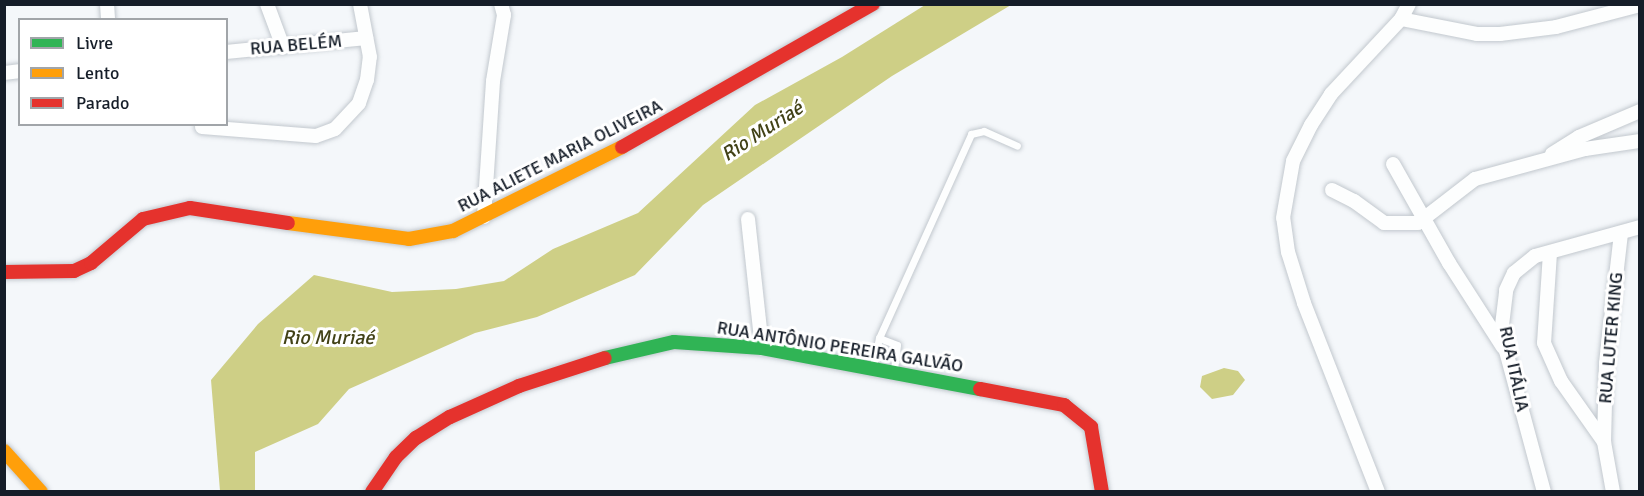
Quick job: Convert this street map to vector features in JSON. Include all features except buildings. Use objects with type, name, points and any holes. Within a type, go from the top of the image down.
[{"type":"main road","name":"RUA ALIETE MARIA OLIVEIRA","points":[[4,272],[74,271],[91,263],[143,219],[172,209],[234,211],[409,239],[453,231],[577,172],[873,4]]},
{"type":"main road","name":"RUA ANTÔNIO PEREIRA GALVÃO","points":[[372,492],[396,457],[416,438],[450,417],[519,386],[634,349],[674,342],[762,348],[1051,401],[1074,410],[1091,427],[1096,442],[1102,492]]},
{"type":"main road","points":[[4,451],[41,492]]},
{"type":"street","points":[[267,4],[284,47]]},
{"type":"street","points":[[202,127],[316,136],[335,129],[349,117],[364,88],[370,57],[360,4]]},
{"type":"street","points":[[484,217],[493,81],[504,15],[501,4]]},
{"type":"street","points":[[1378,492],[1304,303],[1288,252],[1283,218],[1293,161],[1311,125],[1331,94],[1401,19],[1409,4]]},
{"type":"street","points":[[1401,19],[1477,34],[1500,34],[1556,27],[1640,5]]},
{"type":"street","name":"RUA BELÉM","points":[[228,52],[366,38]]},
{"type":"street","points":[[1543,161],[1579,137],[1640,111]]},
{"type":"street","points":[[1332,190],[1354,201],[1384,224],[1407,225],[1425,220],[1475,179],[1585,149],[1640,141]]},
{"type":"street","points":[[1393,164],[1506,351]]},
{"type":"street","points":[[748,219],[762,348]]},
{"type":"street","name":"RUA ITÁLIA","points":[[1544,492],[1506,351],[1504,304],[1514,273],[1535,256],[1640,227]]},
{"type":"street","name":"RUA LUTER KING","points":[[1613,492],[1604,442],[1606,363],[1621,233]]},
{"type":"street","name":"RUA LUTER KING","points":[[1551,253],[1544,343],[1561,381],[1604,442]]},
{"type":"lane","points":[[872,369],[879,338],[971,134],[984,131],[1017,146]]},
{"type":"lane","points":[[879,338],[898,346],[893,372]]},
{"type":"water","name":"Rio Muriaé","points":[[925,5],[1011,5],[892,76],[703,205],[635,275],[537,317],[475,333],[349,389],[318,424],[255,452],[255,491],[220,491],[211,380],[258,324],[314,275],[392,292],[456,289],[504,281],[553,249],[638,213],[755,105],[842,57]]},
{"type":"water","points":[[1224,368],[1238,371],[1245,380],[1233,395],[1212,399],[1200,387],[1202,376]]},
{"type":"traffic: fast","points":[[605,358],[674,342],[762,348],[980,389]]},
{"type":"traffic: slow","points":[[288,223],[409,239],[453,231],[622,147]]},
{"type":"traffic: slow","points":[[4,451],[41,492]]},
{"type":"traffic: jam","points":[[622,147],[873,4]]},
{"type":"traffic: jam","points":[[4,272],[74,271],[91,263],[143,219],[190,208],[288,223]]},
{"type":"traffic: jam","points":[[372,492],[396,457],[416,438],[450,417],[519,386],[605,358]]},
{"type":"traffic: jam","points":[[980,389],[1064,405],[1091,427],[1102,492]]}]
